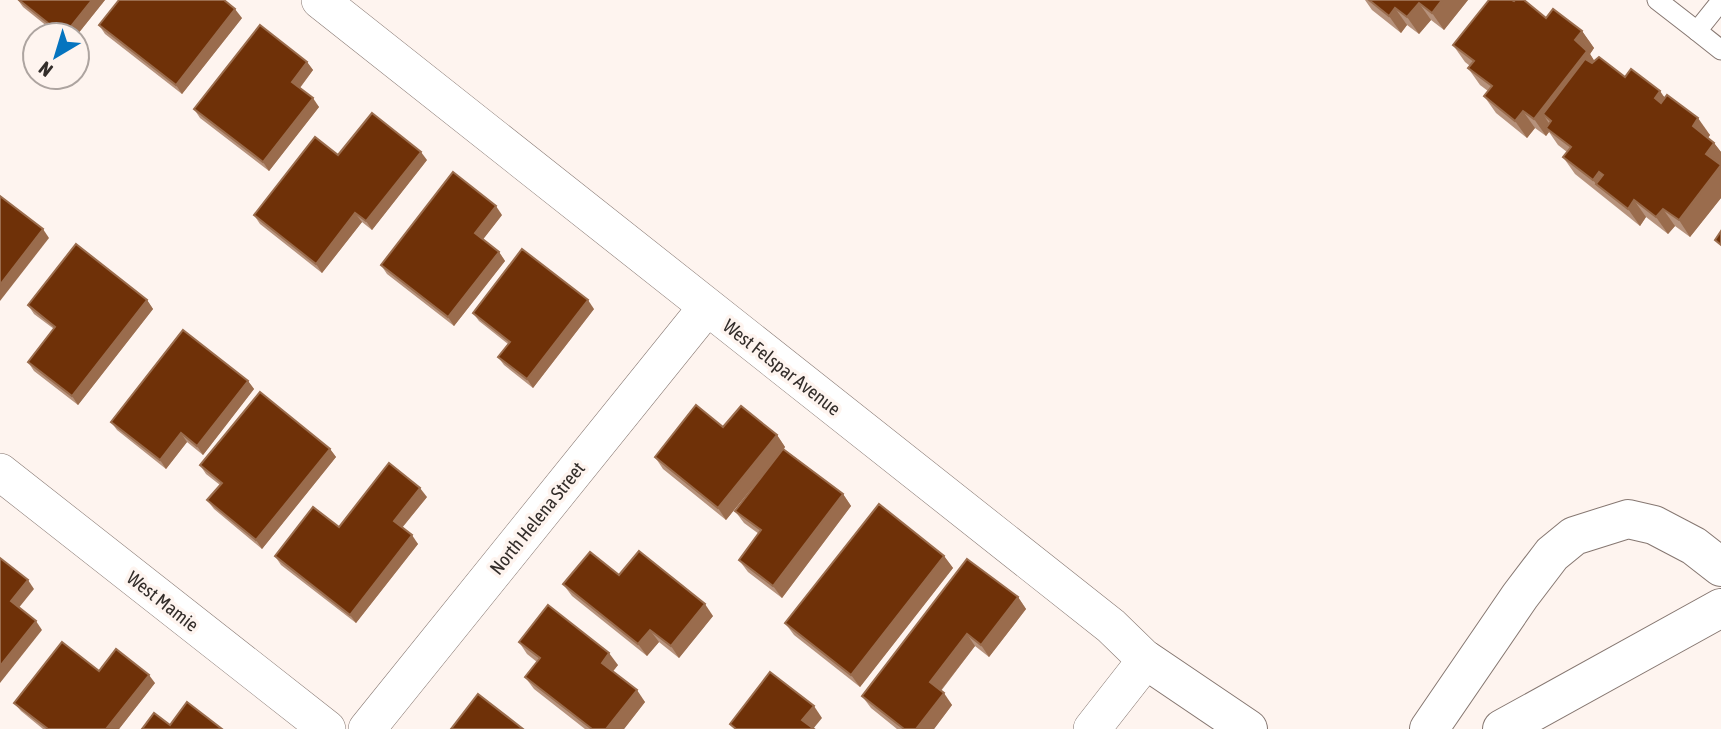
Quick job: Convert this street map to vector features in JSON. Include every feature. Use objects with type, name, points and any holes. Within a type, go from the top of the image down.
[{"type":"street","name":"West Felspar Avenue","points":[[320,0],[1111,626],[1146,660],[1248,729]]},
{"type":"street","name":"North Helena Street","points":[[367,729],[707,307]]},
{"type":"street","name":"West Mamie","points":[[0,472],[327,729]]},
{"type":"street","points":[[1429,729],[1520,596],[1552,554],[1574,536],[1628,519],[1654,525],[1694,547],[1721,567]]},
{"type":"street","points":[[1502,729],[1721,608]]},
{"type":"street","points":[[1092,729],[1146,660]]},
{"type":"lane","points":[[1657,0],[1721,50]]},
{"type":"lane","points":[[1697,32],[1721,1]]},
{"type":"building","points":[[19,0],[92,0],[75,21],[45,21]]},
{"type":"building","points":[[119,0],[224,0],[235,9],[176,85],[99,25]]},
{"type":"building","points":[[1369,0],[1442,0],[1432,13],[1419,3],[1407,17],[1395,8],[1389,16]]},
{"type":"building","points":[[1489,0],[1524,0],[1546,18],[1553,9],[1582,31],[1575,40],[1587,51],[1534,119],[1523,111],[1515,121],[1484,96],[1492,86],[1468,68],[1474,61],[1453,45]]},
{"type":"building","points":[[260,25],[307,62],[292,82],[313,98],[263,162],[194,109]]},
{"type":"building","points":[[1599,57],[1625,77],[1631,69],[1660,91],[1655,98],[1661,103],[1667,95],[1698,118],[1693,126],[1714,143],[1706,154],[1721,165],[1679,220],[1663,209],[1656,217],[1634,200],[1628,209],[1596,184],[1603,175],[1599,172],[1593,180],[1563,157],[1571,147],[1546,128],[1551,121],[1543,114],[1585,59],[1592,63]]},
{"type":"building","points":[[372,113],[421,152],[366,221],[355,213],[316,264],[254,215],[315,137],[338,155]]},
{"type":"building","points":[[453,172],[496,206],[475,233],[499,252],[448,317],[381,265]]},
{"type":"building","points":[[0,196],[43,229],[0,285]]},
{"type":"building","points":[[1721,231],[1721,245],[1715,240]]},
{"type":"building","points":[[76,244],[147,300],[72,396],[28,362],[55,327],[28,305]]},
{"type":"building","points":[[522,249],[588,300],[527,379],[498,357],[510,342],[473,313]]},
{"type":"building","points":[[183,330],[248,381],[197,446],[181,433],[160,460],[111,422]]},
{"type":"building","points":[[260,392],[330,449],[256,540],[207,500],[222,483],[200,465]]},
{"type":"building","points":[[696,405],[723,427],[741,406],[777,435],[718,508],[655,457]]},
{"type":"building","points":[[783,449],[843,494],[773,586],[739,560],[761,530],[735,511]]},
{"type":"building","points":[[389,463],[420,488],[394,521],[412,535],[350,615],[275,556],[313,507],[339,527]]},
{"type":"building","points":[[879,504],[944,556],[851,675],[785,623]]},
{"type":"building","points":[[639,551],[705,604],[671,646],[650,630],[638,644],[563,584],[590,552],[619,575]]},
{"type":"building","points":[[0,558],[28,580],[11,601],[36,621],[0,666]]},
{"type":"building","points":[[967,559],[1018,597],[981,645],[967,634],[930,682],[944,693],[916,729],[904,729],[862,696]]},
{"type":"building","points":[[548,605],[609,653],[602,663],[637,690],[606,729],[592,729],[525,677],[540,658],[519,642]]},
{"type":"building","points":[[62,642],[99,671],[116,649],[149,675],[106,729],[48,729],[14,703]]},
{"type":"building","points":[[770,672],[814,706],[802,720],[814,729],[736,729],[730,724]]},
{"type":"building","points":[[478,694],[523,729],[451,729]]},
{"type":"building","points":[[187,702],[222,729],[142,729],[154,713],[170,725]]}]
